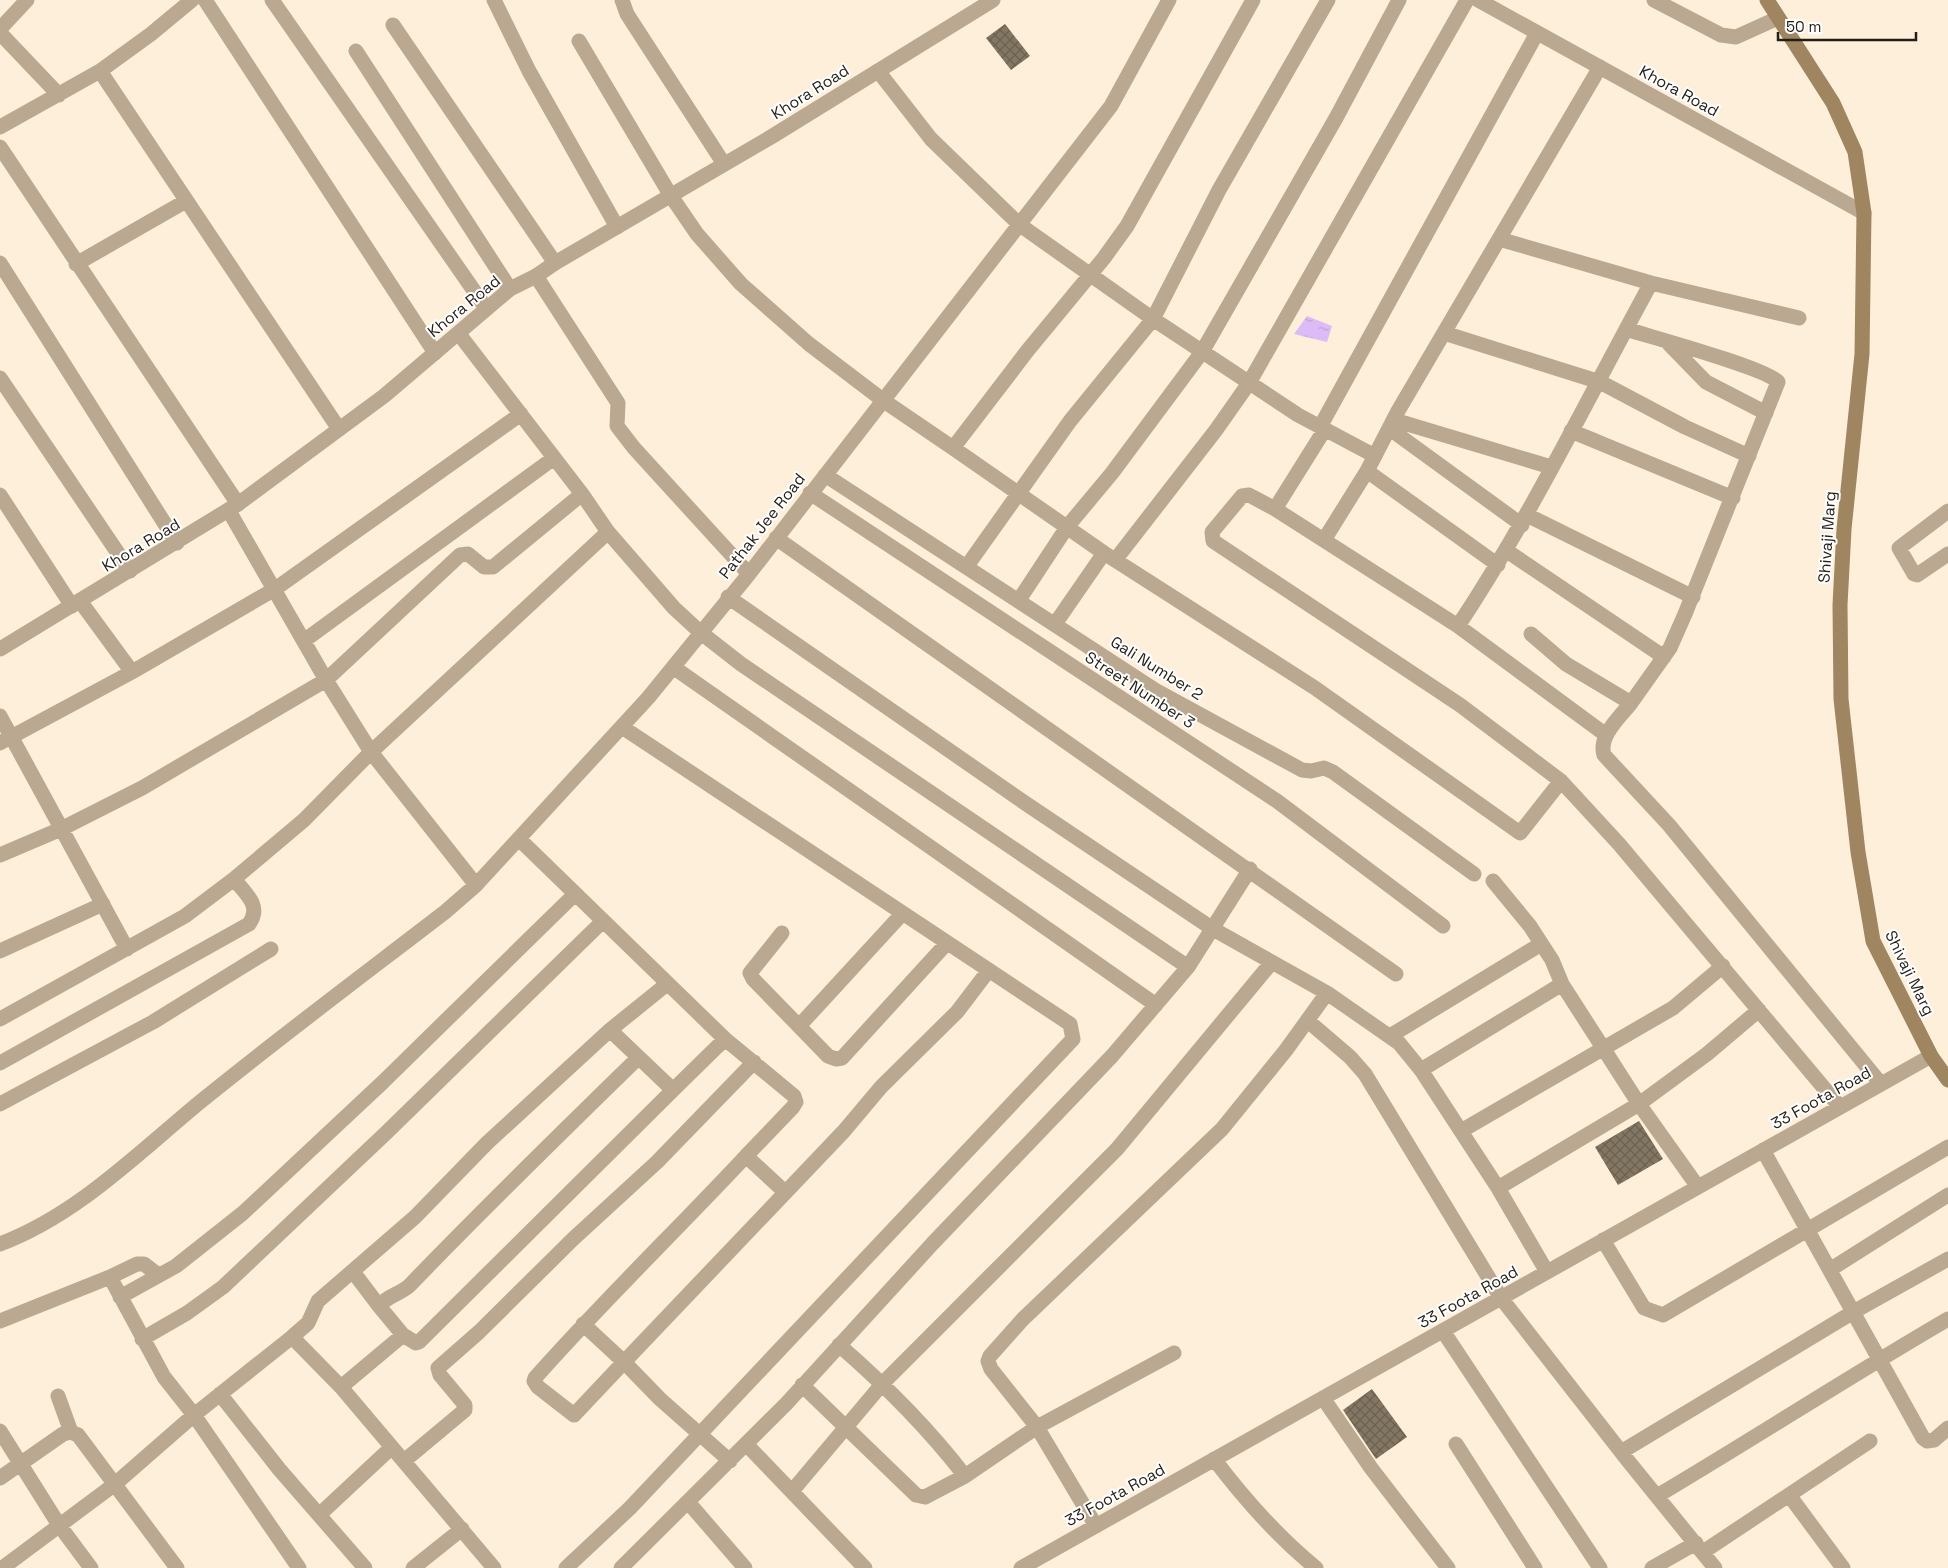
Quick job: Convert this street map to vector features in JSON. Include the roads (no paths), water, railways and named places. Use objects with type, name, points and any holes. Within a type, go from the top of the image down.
[{"type":"main road","name":"Shivaji Marg","points":[[1767,0],[1833,103],[1855,152],[1864,213],[1862,354],[1844,529],[1840,606],[1841,699],[1858,852],[1873,941],[1931,1056],[1948,1080]]},
{"type":"street","points":[[27,0],[0,31],[59,95]]},
{"type":"street","points":[[0,127],[100,71],[151,34],[192,0]]},
{"type":"street","points":[[205,0],[435,353]]},
{"type":"street","points":[[272,0],[486,308]]},
{"type":"street","points":[[494,0],[529,71],[617,227]]},
{"type":"street","points":[[622,0],[627,14],[724,164]]},
{"type":"street","name":"Khora Road","points":[[0,649],[177,543],[233,507],[384,396],[510,289],[536,276],[671,196],[993,0]]},
{"type":"street","name":"Pathak Jee Road","points":[[0,1244],[48,1222],[89,1195],[200,1102],[438,918],[476,885],[622,727],[749,574],[1111,106],[1169,0]]},
{"type":"street","points":[[953,448],[1127,226],[1253,0]]},
{"type":"street","points":[[967,566],[1070,421],[1153,318],[1219,190],[1328,0]]},
{"type":"street","points":[[1019,600],[1066,526],[1112,473],[1202,352],[1336,118],[1399,0]]},
{"type":"street","points":[[1055,624],[1216,430],[1249,383],[1467,0]]},
{"type":"street","name":"Khora Road","points":[[1478,0],[1864,213]]},
{"type":"street","points":[[1654,0],[1721,35],[1729,37],[1736,37],[1778,18]]},
{"type":"street","points":[[393,25],[555,263]]},
{"type":"street","points":[[1275,509],[1322,428],[1537,33]]},
{"type":"street","points":[[579,41],[671,196],[697,234],[741,284],[809,344],[884,401],[1110,556],[1315,688],[1520,833],[1561,781]]},
{"type":"street","points":[[356,51],[510,289]]},
{"type":"street","points":[[1324,540],[1367,471],[1444,333],[1600,67]]},
{"type":"street","points":[[100,71],[339,429]]},
{"type":"street","points":[[878,71],[931,139],[1020,225],[1202,352],[1298,416],[1375,456]]},
{"type":"street","points":[[0,147],[233,507],[275,589],[326,680],[370,752],[476,885]]},
{"type":"street","points":[[76,264],[186,201]]},
{"type":"street","points":[[1500,239],[1651,283],[1799,318]]},
{"type":"street","points":[[0,263],[177,543]]},
{"type":"street","points":[[536,276],[618,403],[617,426],[634,448],[749,574]]},
{"type":"street","points":[[1458,626],[1525,520],[1551,467],[1600,382],[1651,283]]},
{"type":"street","points":[[1626,329],[1774,377],[1778,382],[1778,386],[1734,498],[1670,648],[1631,703],[1606,734],[1603,744],[1604,755],[1669,825],[1881,1084]]},
{"type":"street","points":[[1444,333],[1600,382],[1685,428],[1749,456]]},
{"type":"street","points":[[459,334],[582,494],[608,532],[674,608],[700,632],[741,664],[1188,968]]},
{"type":"street","points":[[1668,342],[1706,382],[1766,413]]},
{"type":"street","points":[[0,378],[130,571]]},
{"type":"street","points":[[6,740],[132,672],[275,589],[520,414]]},
{"type":"street","points":[[1392,424],[1551,467]]},
{"type":"street","points":[[1392,424],[1525,520],[1693,597]]},
{"type":"street","points":[[1571,431],[1734,498]]},
{"type":"street","points":[[305,640],[554,458]]},
{"type":"street","points":[[1367,471],[1498,565]]},
{"type":"street","name":"Gali Number 2","points":[[825,475],[1155,690],[1302,770],[1311,772],[1324,768],[1333,772],[1474,874]]},
{"type":"street","name":"Street Number 3","points":[[810,493],[1277,801],[1443,926]]},
{"type":"street","points":[[0,855],[61,829],[142,788],[326,680],[460,555],[468,554],[484,567],[493,567],[582,494]]},
{"type":"street","points":[[0,495],[76,604],[132,672]]},
{"type":"street","points":[[1606,734],[1458,626],[1275,509],[1248,495],[1242,496],[1212,532],[1213,541],[1460,705],[1561,781],[1619,844],[1840,1107]]},
{"type":"street","points":[[1948,511],[1899,548],[1914,574],[1917,575],[1948,554]]},
{"type":"street","points":[[0,1019],[185,916],[234,879],[304,820],[370,752],[608,532]]},
{"type":"street","points":[[776,538],[1396,974]]},
{"type":"street","points":[[1507,551],[1664,656]]},
{"type":"street","points":[[728,597],[1025,803],[1213,929],[1327,993],[1390,1036],[1407,1050],[1498,1188],[1547,1272]]},
{"type":"street","points":[[1531,634],[1566,664],[1631,703]]},
{"type":"street","points":[[673,667],[1156,1005]]},
{"type":"street","points":[[0,716],[6,740],[61,829],[127,949]]},
{"type":"street","points":[[566,1568],[630,1508],[1073,1039],[1070,1024],[622,727]]},
{"type":"street","points":[[519,839],[725,1039],[789,1090],[796,1102],[583,1324],[536,1378],[534,1381],[538,1387],[574,1415],[858,1116],[881,1087],[957,1012],[989,970]]},
{"type":"street","points":[[626,1567],[688,1502],[747,1445],[1112,1056],[1188,968],[1250,870]]},
{"type":"street","points":[[0,1063],[249,924],[255,916],[255,906],[234,879]]},
{"type":"street","points":[[1494,881],[1517,909],[1552,960],[1562,984],[1639,1104],[1698,1187]]},
{"type":"street","points":[[120,1297],[176,1266],[243,1213],[383,1082],[575,894]]},
{"type":"street","points":[[0,951],[103,904]]},
{"type":"street","points":[[800,1025],[902,914]]},
{"type":"street","points":[[142,1339],[187,1313],[236,1275],[394,1125],[602,921]]},
{"type":"street","points":[[782,933],[750,974],[753,980],[800,1025],[828,1056],[836,1059],[842,1058],[947,943]]},
{"type":"street","points":[[1390,1036],[1541,944]]},
{"type":"street","points":[[0,1104],[153,1022],[271,948]]},
{"type":"street","points":[[793,1490],[883,1383],[1117,1148],[1272,962]]},
{"type":"street","points":[[1461,1131],[1673,1008],[1723,966]]},
{"type":"street","points":[[5,1567],[115,1484],[194,1415],[308,1323],[318,1302],[354,1273],[415,1217],[487,1143],[610,1030],[667,984]]},
{"type":"street","points":[[1421,1070],[1562,984]]},
{"type":"street","points":[[1096,1526],[1036,1427],[991,1369],[988,1362],[990,1356],[1023,1319],[1222,1129],[1308,1021],[1327,993]]},
{"type":"street","points":[[1498,1188],[1639,1104],[1707,1054],[1759,1010]]},
{"type":"street","points":[[1308,1021],[1350,1057],[1365,1074],[1501,1298],[1621,1452],[1716,1568]]},
{"type":"street","points":[[610,1030],[672,1090]]},
{"type":"street","points":[[354,1273],[404,1335],[416,1343],[419,1342],[725,1039]]},
{"type":"street","name":"33 Foota Road","points":[[1025,1567],[1931,1056]]},
{"type":"street","points":[[379,1306],[387,1297],[407,1288],[445,1247],[638,1058]]},
{"type":"street","points":[[404,1461],[465,1410],[465,1405],[440,1375],[438,1368],[657,1162],[754,1062]]},
{"type":"street","points":[[1603,1240],[1644,1308],[1663,1315],[1807,1228],[1948,1147]]},
{"type":"street","points":[[1763,1150],[1855,1311],[1924,1438],[1934,1440],[1948,1428]]},
{"type":"street","points":[[746,1156],[785,1192]]},
{"type":"street","points":[[1831,1269],[1948,1195]]},
{"type":"street","points":[[1621,1452],[1855,1311],[1948,1259]]},
{"type":"street","points":[[0,1322],[137,1264],[144,1264],[158,1275]]},
{"type":"street","points":[[110,1277],[164,1377],[194,1415],[299,1568]]},
{"type":"street","points":[[1657,1496],[1880,1358],[1948,1319]]},
{"type":"street","points":[[583,1324],[660,1399],[730,1461]]},
{"type":"street","points":[[1443,1330],[1600,1568]]},
{"type":"street","points":[[341,1387],[404,1335]]},
{"type":"street","points":[[292,1337],[341,1387],[494,1568]]},
{"type":"street","points":[[839,1345],[883,1383],[940,1443],[965,1476]]},
{"type":"street","points":[[802,1385],[916,1494],[925,1497],[935,1494],[965,1476],[1036,1427],[1174,1353]]},
{"type":"street","points":[[220,1394],[279,1470],[365,1568]]},
{"type":"street","points":[[58,1396],[71,1432]]},
{"type":"street","points":[[1323,1398],[1371,1468],[1448,1568]]},
{"type":"street","points":[[0,1431],[19,1465],[59,1525],[91,1568]]},
{"type":"street","points":[[0,1478],[63,1434],[71,1432],[78,1435],[177,1568]]},
{"type":"street","points":[[1652,1568],[1700,1548],[1789,1495],[1870,1441]]},
{"type":"street","points":[[1456,1444],[1535,1568]]},
{"type":"street","points":[[747,1445],[793,1490],[866,1568]]},
{"type":"street","points":[[320,1515],[392,1447]]},
{"type":"street","points":[[1214,1459],[1241,1495],[1288,1544],[1316,1568]]},
{"type":"street","points":[[1789,1495],[1843,1568]]},
{"type":"street","points":[[688,1502],[745,1568]]},
{"type":"street","points":[[413,1568],[462,1529]]},
{"type":"water","points":[[1307,316],[1332,326],[1327,342],[1294,334]]}]
